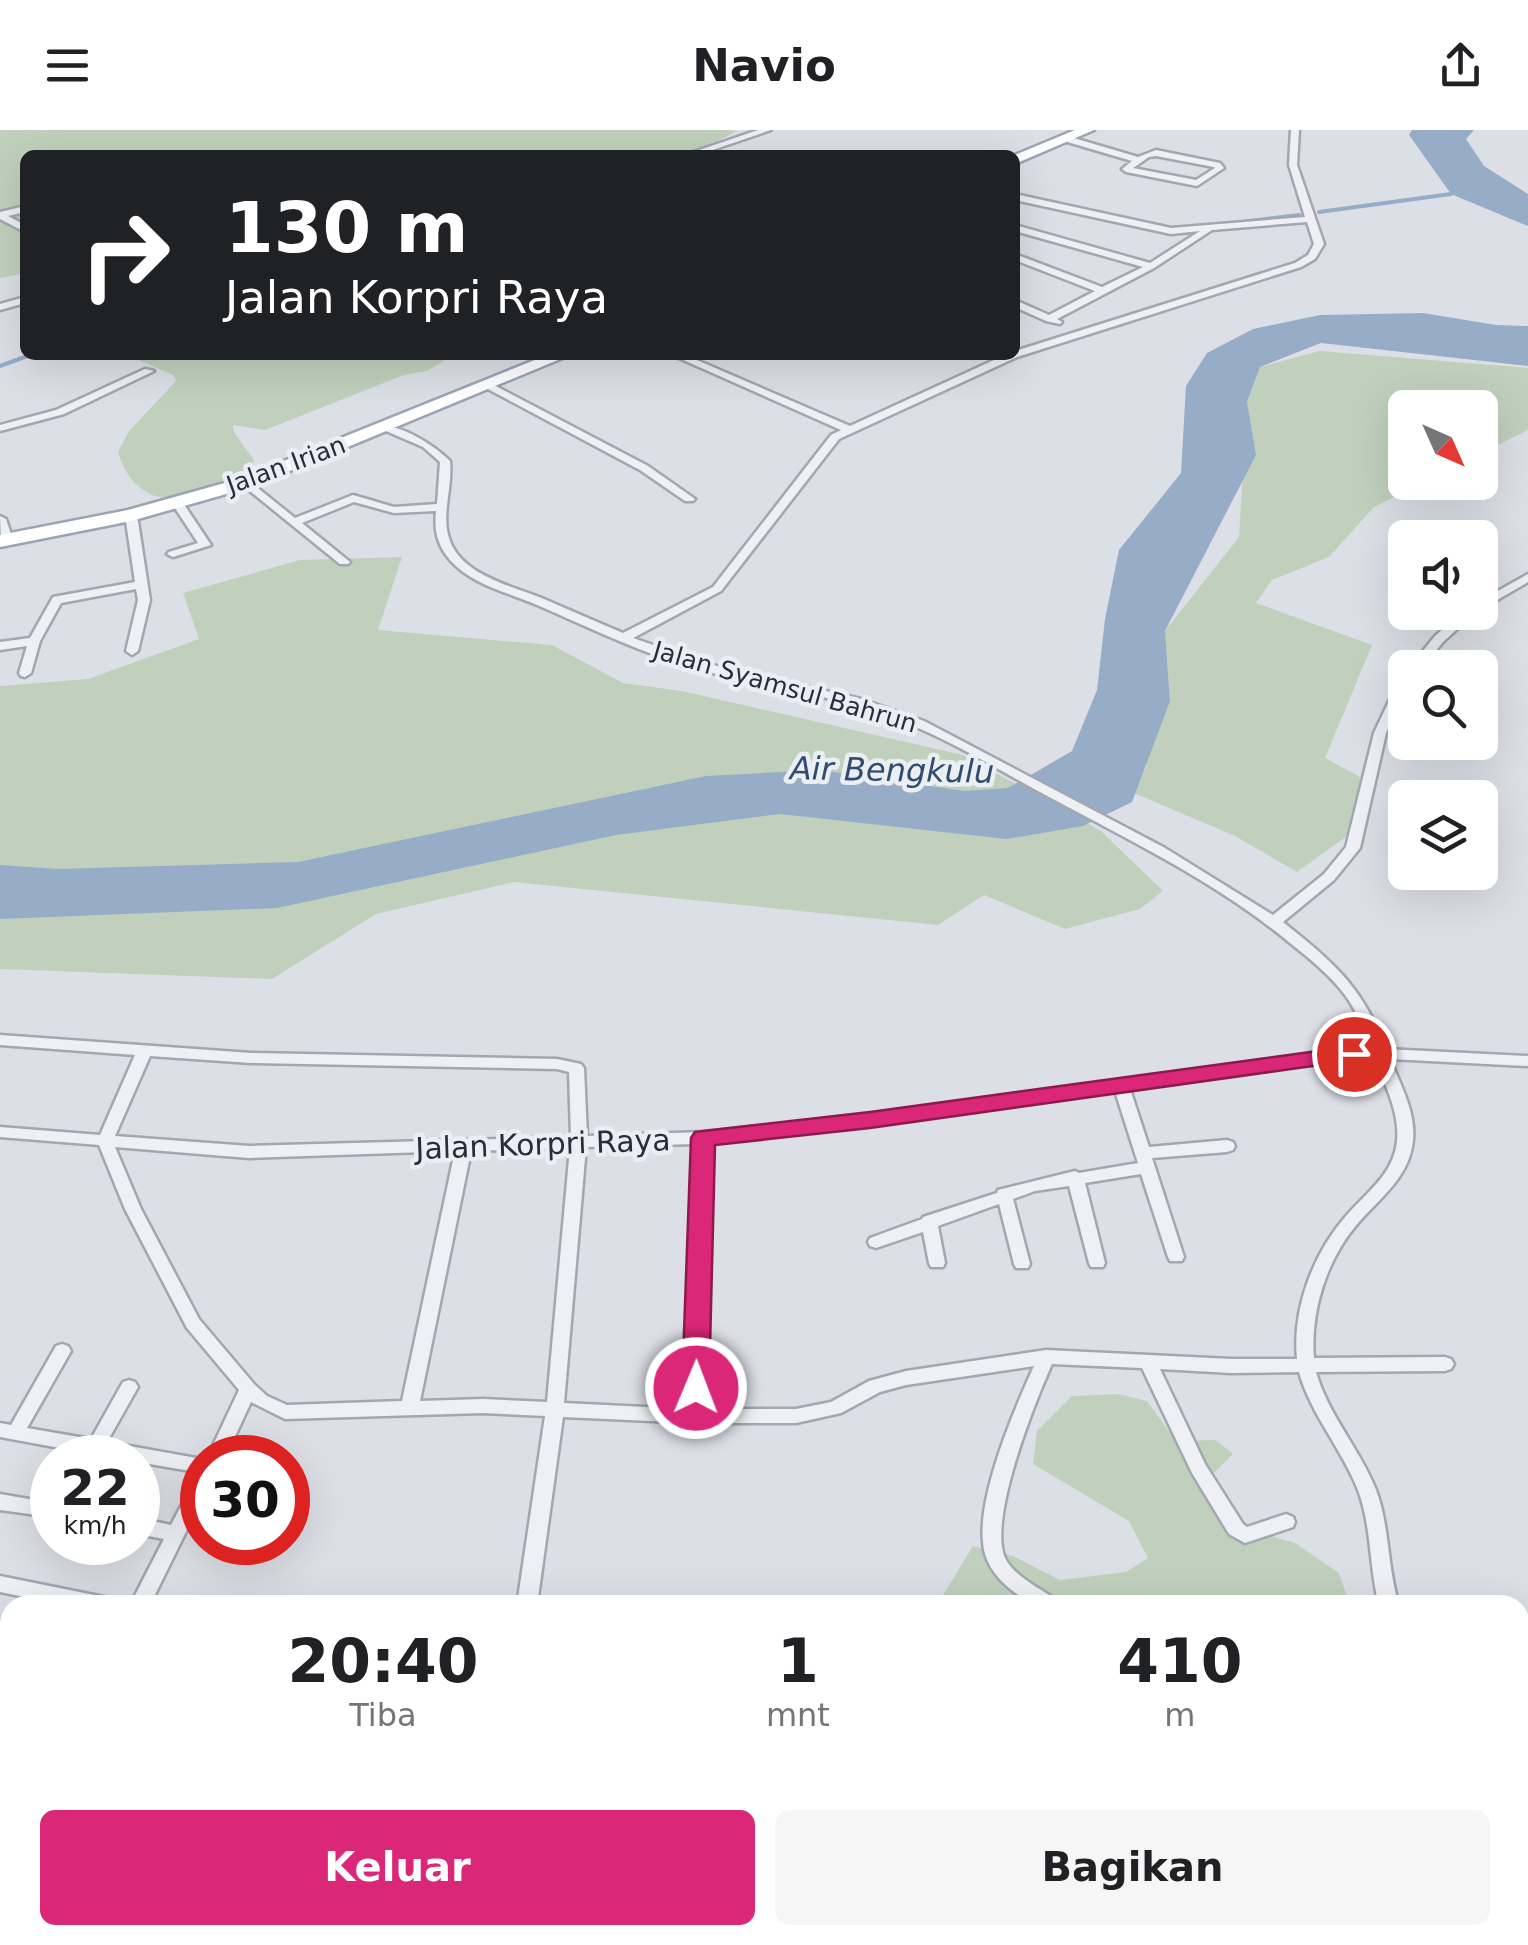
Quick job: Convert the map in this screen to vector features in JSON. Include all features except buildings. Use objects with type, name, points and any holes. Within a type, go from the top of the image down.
[{"type":"main road","points":[[1020,158],[1088,130]]},
{"type":"main road","name":"Jalan Irian","points":[[4,540],[132,515],[245,482],[550,360]]},
{"type":"street","points":[[706,150],[774,130]]},
{"type":"street","points":[[1020,352],[1306,262],[1318,251],[1319,244],[1293,164],[1295,131],[1278,130]]},
{"type":"street","points":[[1067,139],[1139,160],[1154,153],[1220,168],[1202,182],[1194,183],[1126,169],[1139,160]]},
{"type":"street","points":[[1020,198],[1153,228],[1208,230],[1309,219]]},
{"type":"street","points":[[1020,229],[1151,266]]},
{"type":"street","points":[[1049,318],[1151,266],[1208,230]]},
{"type":"street","points":[[1020,259],[1102,291]]},
{"type":"street","points":[[1020,305],[1077,334]]},
{"type":"street","points":[[689,360],[847,429]]},
{"type":"street","points":[[621,639],[717,588],[825,446],[847,429],[1000,360]]},
{"type":"street","points":[[0,428],[60,412],[148,372]]},
{"type":"street","points":[[490,386],[644,468],[689,500]]},
{"type":"street","name":"Jalan Syamsul Bahrun","points":[[384,428],[427,445],[446,461],[440,533],[446,548],[464,566],[621,639],[706,667],[878,708],[948,738],[1110,824],[1273,923]]},
{"type":"street","points":[[245,482],[344,562]]},
{"type":"street","points":[[298,521],[353,498],[394,510],[441,507]]},
{"type":"street","points":[[173,554],[205,546],[177,502]]},
{"type":"street","points":[[132,515],[144,600],[132,650]]},
{"type":"street","points":[[0,519],[4,540]]},
{"type":"street","points":[[1498,595],[1528,577]]},
{"type":"street","points":[[25,673],[34,641],[60,598],[142,584]]},
{"type":"street","points":[[1429,650],[1449,630]]},
{"type":"street","points":[[0,646],[34,641]]},
{"type":"street","points":[[1386,1595],[1367,1489],[1306,1366],[1306,1330],[1324,1265],[1346,1226],[1391,1178],[1405,1148],[1402,1114],[1352,994],[1273,923],[1329,877],[1353,848],[1380,734],[1388,717]]},
{"type":"street","points":[[0,1040],[144,1052],[570,1065],[577,1070],[578,1144],[556,1407],[528,1595]]},
{"type":"street","points":[[144,1052],[104,1142],[133,1209],[193,1322],[248,1389],[261,1401],[285,1412],[556,1407],[695,1416],[812,1414],[835,1408],[894,1380],[1046,1358],[1306,1366],[1445,1364]]},
{"type":"street","name":"Jalan Korpri Raya","points":[[0,1132],[249,1152],[578,1144],[703,1138],[870,1120],[1330,1056],[1407,1053],[1528,1061]]},
{"type":"street","points":[[1122,1086],[1176,1257]]},
{"type":"street","points":[[695,1416],[703,1138]]},
{"type":"street","points":[[876,1242],[1004,1194],[1146,1160],[1227,1146]]},
{"type":"street","points":[[410,1408],[464,1147]]},
{"type":"street","points":[[1074,1177],[1098,1263]]},
{"type":"street","points":[[1004,1194],[1022,1264]]},
{"type":"street","points":[[929,1221],[938,1263]]},
{"type":"street","points":[[8,1432],[62,1351]]},
{"type":"street","points":[[1035,1595],[993,1556],[994,1516],[1016,1428],[1046,1358]]},
{"type":"street","points":[[1148,1363],[1198,1468],[1236,1529],[1245,1535],[1286,1522]]},
{"type":"street","points":[[102,1435],[129,1387]]},
{"type":"street","points":[[227,1435],[248,1389]]},
{"type":"street","points":[[0,1502],[30,1507]]},
{"type":"street","points":[[145,1595],[180,1526]]},
{"type":"street","points":[[160,1531],[176,1534]]},
{"type":"street","points":[[0,1584],[54,1595]]},
{"type":"street","points":[[0,1863],[0,1879]]},
{"type":"green space","points":[[0,130],[737,131],[701,150],[20,150],[20,274],[0,278]]},
{"type":"green space","points":[[1320,351],[1528,368],[1528,430],[1498,445],[1498,390],[1388,390],[1388,500],[1374,507],[1329,557],[1272,580],[1256,603],[1372,645],[1325,758],[1362,778],[1346,837],[1297,872],[1235,836],[1129,791],[1147,766],[1133,733],[1170,700],[1165,631],[1239,537],[1247,402],[1260,367]]},
{"type":"green space","points":[[138,360],[445,360],[427,371],[404,375],[265,430],[233,425],[254,460],[248,468],[208,489],[162,497],[135,483],[118,452],[129,431],[176,381],[173,375]]},
{"type":"green space","points":[[402,557],[378,630],[552,645],[623,683],[682,691],[963,755],[1101,831],[1163,891],[1140,909],[1065,929],[984,895],[938,925],[514,882],[376,914],[272,979],[0,969],[0,686],[88,679],[199,639],[183,593],[300,560]]},
{"type":"green space","points":[[1118,1394],[1147,1401],[1176,1441],[1216,1440],[1233,1454],[1205,1482],[1254,1531],[1295,1543],[1339,1573],[1347,1595],[943,1595],[973,1546],[1013,1556],[1060,1580],[1126,1572],[1148,1558],[1129,1521],[1033,1464],[1037,1431],[1072,1396]]},
{"type":"water","points":[[1412,130],[1474,130],[1466,139],[1484,166],[1528,194],[1528,226],[1451,194],[1409,135]]},
{"type":"water","points":[[1423,313],[1528,326],[1528,366],[1321,343],[1260,367],[1247,402],[1256,455],[1165,631],[1170,701],[1132,802],[1083,826],[1007,839],[780,814],[616,835],[277,908],[0,919],[0,865],[57,869],[298,862],[706,776],[820,770],[964,791],[1008,788],[1072,751],[1097,690],[1105,619],[1119,550],[1181,473],[1186,386],[1207,353],[1253,329],[1320,315]]},
{"type":"waterway","points":[[699,150],[742,136]]},
{"type":"waterway","points":[[1319,212],[1451,194]]},
{"type":"waterway","points":[[1020,195],[1058,203]]},
{"type":"waterway","points":[[1234,223],[1299,215]]},
{"type":"waterway","points":[[0,366],[20,359]]},
{"type":"route","points":[[696,1388],[703,1138],[870,1120],[1354,1054]]},
{"type":"water label","name":"Air Bengkulu","points":[[892,770]]}]
